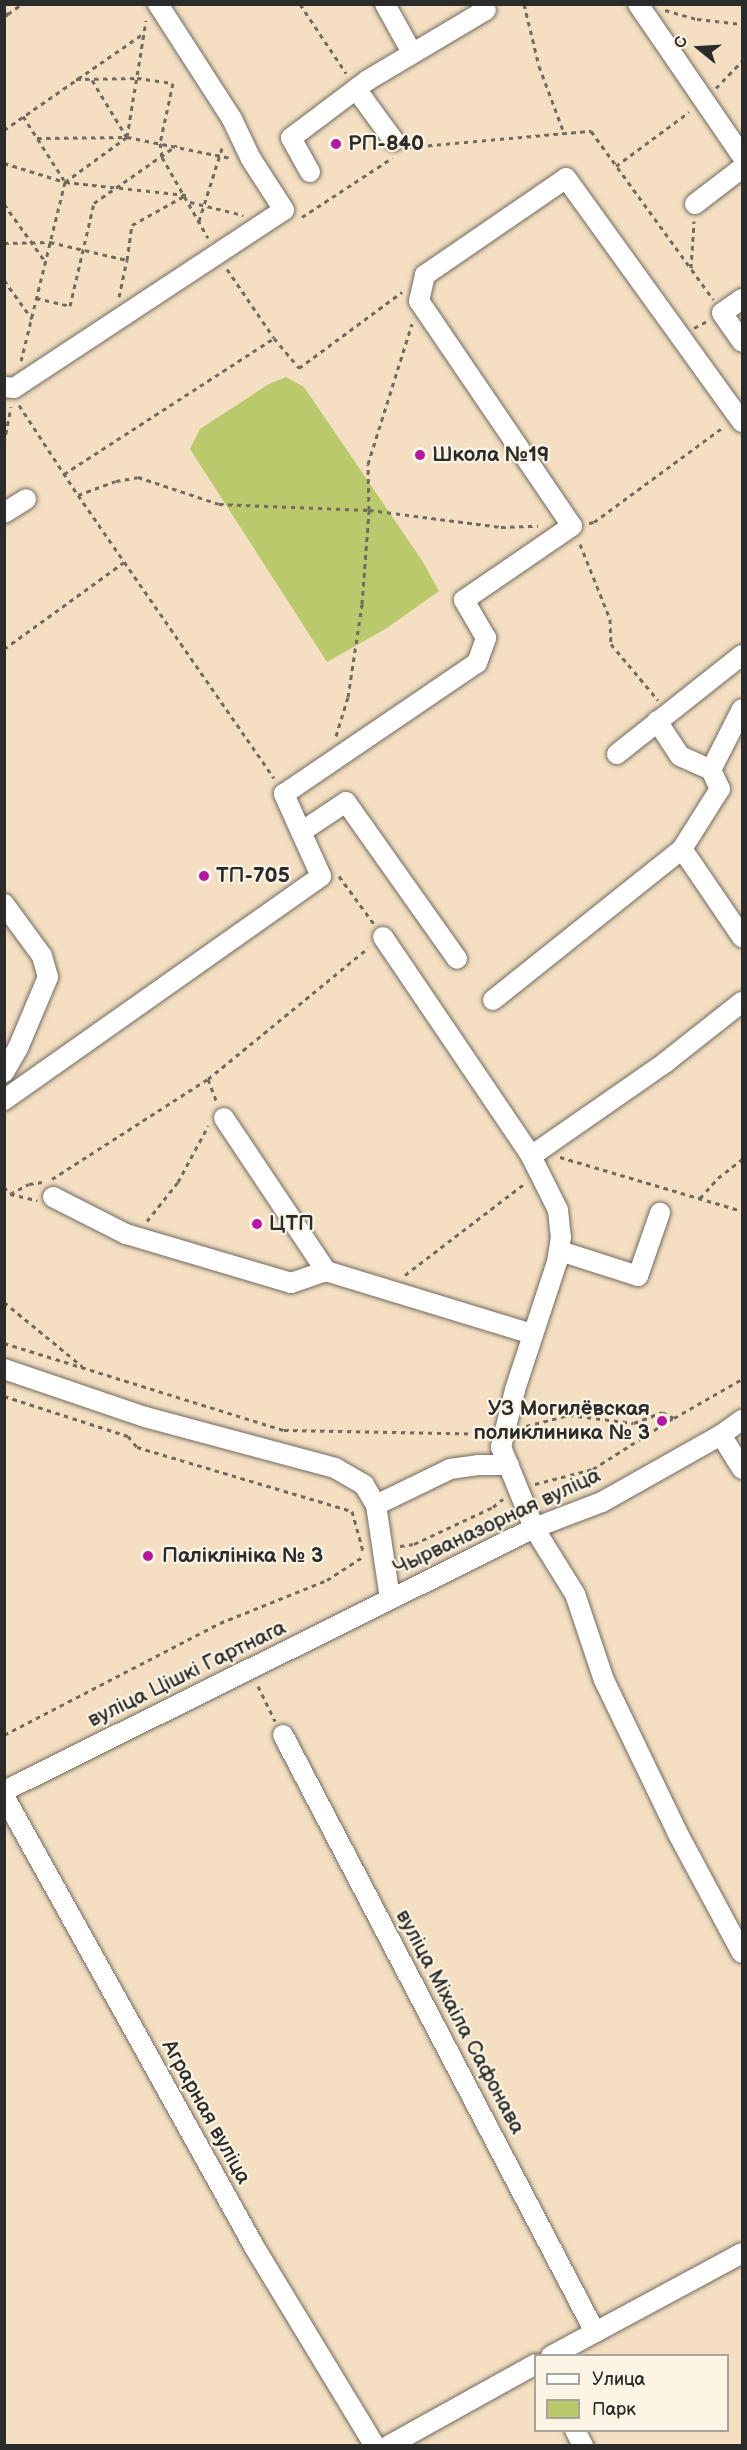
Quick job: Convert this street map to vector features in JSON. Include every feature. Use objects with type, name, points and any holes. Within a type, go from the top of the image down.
[{"type":"street","points":[[385,4],[412,53]]},
{"type":"street","points":[[646,6],[704,101],[742,156]]},
{"type":"street","points":[[17,395],[120,320],[284,210],[256,168],[231,118],[153,9]]},
{"type":"street","points":[[310,172],[291,138],[356,89],[486,10]]},
{"type":"street","points":[[356,89],[394,141]]},
{"type":"street","points":[[695,204],[742,168]]},
{"type":"street","points":[[4,1100],[321,876],[284,794],[477,663],[486,638],[464,600],[572,526],[419,301],[425,275],[566,178],[740,419]]},
{"type":"street","points":[[742,298],[722,313],[742,342]]},
{"type":"street","points":[[4,513],[26,499]]},
{"type":"street","points":[[617,754],[742,655]]},
{"type":"street","points":[[711,770],[742,709]]},
{"type":"street","points":[[493,1000],[682,849],[720,789],[711,770],[680,756],[663,717]]},
{"type":"street","points":[[301,832],[346,802],[457,959]]},
{"type":"street","points":[[682,849],[742,937]]},
{"type":"street","points":[[4,904],[42,956],[48,977],[18,1048],[4,1072]]},
{"type":"street","points":[[383,937],[536,1160],[558,1210],[560,1251],[532,1334],[503,1432],[501,1447],[534,1528],[575,1594],[604,1680],[678,1832],[742,1953]]},
{"type":"street","points":[[536,1160],[742,1002]]},
{"type":"street","points":[[216,1122],[326,1271]]},
{"type":"street","points":[[53,1197],[135,1236],[291,1283],[326,1271],[532,1334]]},
{"type":"street","points":[[560,1251],[639,1276],[660,1213]]},
{"type":"street","name":"Чырваназорная вуліца","points":[[4,1369],[145,1417],[335,1468],[364,1485],[376,1505],[390,1599],[534,1528],[602,1502],[721,1435],[742,1420]]},
{"type":"street","points":[[721,1435],[742,1469]]},
{"type":"street","points":[[376,1505],[450,1469],[478,1465],[509,1465]]},
{"type":"street","name":"вуліца Цішкі Гартнага","points":[[4,1791],[390,1599]]},
{"type":"street","name":"вуліца Міхаіла Сафонава","points":[[283,1736],[595,2332]]},
{"type":"street","name":"Аграрная вуліца","points":[[4,1796],[255,2248],[375,2445]]},
{"type":"street","points":[[553,2354],[742,2253]]},
{"type":"street","points":[[388,2445],[534,2365]]},
{"type":"path","points":[[6,15],[22,4]]},
{"type":"path","points":[[300,4],[356,89]]},
{"type":"path","points":[[524,4],[539,66],[564,133]]},
{"type":"path","points":[[646,6],[697,19],[742,24]]},
{"type":"path","points":[[4,443],[17,395],[36,298],[65,182],[127,137],[144,33],[153,9]]},
{"type":"path","points":[[4,130],[144,33]]},
{"type":"path","points":[[616,166],[704,101],[742,61]]},
{"type":"path","points":[[76,79],[137,78],[173,83],[160,143],[162,157],[186,195],[218,255],[274,338],[299,368],[425,275]]},
{"type":"path","points":[[91,79],[127,137]]},
{"type":"path","points":[[23,116],[65,182]]},
{"type":"path","points":[[199,220],[231,118]]},
{"type":"path","points":[[294,222],[410,147],[591,131],[722,313]]},
{"type":"path","points":[[37,138],[127,137],[220,154],[256,168]]},
{"type":"path","points":[[36,298],[70,306],[94,203],[177,146]]},
{"type":"path","points":[[4,163],[65,182],[186,195]]},
{"type":"path","points":[[120,320],[118,298],[128,260],[132,225],[186,195]]},
{"type":"path","points":[[190,202],[205,204],[252,218]]},
{"type":"path","points":[[4,204],[29,242],[45,261]]},
{"type":"path","points":[[691,269],[695,204]]},
{"type":"path","points":[[4,243],[50,242],[128,260]]},
{"type":"path","points":[[4,280],[32,319]]},
{"type":"path","points":[[327,766],[348,697],[362,604],[369,510],[368,464],[419,301]]},
{"type":"path","points":[[64,474],[274,338]]},
{"type":"path","points":[[17,395],[78,495],[284,794]]},
{"type":"path","points":[[78,495],[116,481],[138,477],[219,504],[369,510],[501,527],[572,526],[594,522],[740,419]]},
{"type":"path","points":[[572,526],[610,620],[611,644],[663,717]]},
{"type":"path","points":[[4,649],[124,562]]},
{"type":"path","points":[[10,1194],[29,1184],[49,1181],[208,1079],[383,937],[334,869],[321,876]]},
{"type":"path","points":[[135,1236],[178,1182],[216,1122],[208,1079]]},
{"type":"path","points":[[700,1198],[718,1178],[742,1159]]},
{"type":"path","points":[[387,1289],[536,1160],[700,1198],[742,1211]]},
{"type":"path","points":[[4,1187],[10,1194],[35,1200],[53,1197]]},
{"type":"path","points":[[4,1302],[83,1368]]},
{"type":"path","points":[[4,1343],[284,1430],[486,1434],[503,1432],[569,1415],[634,1423],[662,1412],[674,1418],[742,1379]]},
{"type":"path","points":[[4,1735],[220,1623],[327,1580],[364,1556]]},
{"type":"path","points":[[249,1669],[283,1736]]},
{"type":"green space","points":[[286,377],[304,387],[423,562],[439,591],[387,628],[327,662],[190,449],[200,429],[269,384]]},
{"type":"place","name":"РП-840","points":[[336,144]]},
{"type":"place","name":"Школа №19","points":[[420,455]]},
{"type":"place","name":"ТП-705","points":[[204,876]]},
{"type":"place","name":"ЦТП","points":[[257,1224]]},
{"type":"place","name":"УЗ Могилёвская поликлиника № 3","points":[[662,1421]]},
{"type":"place","name":"Паліклініка № 3","points":[[148,1556]]}]
